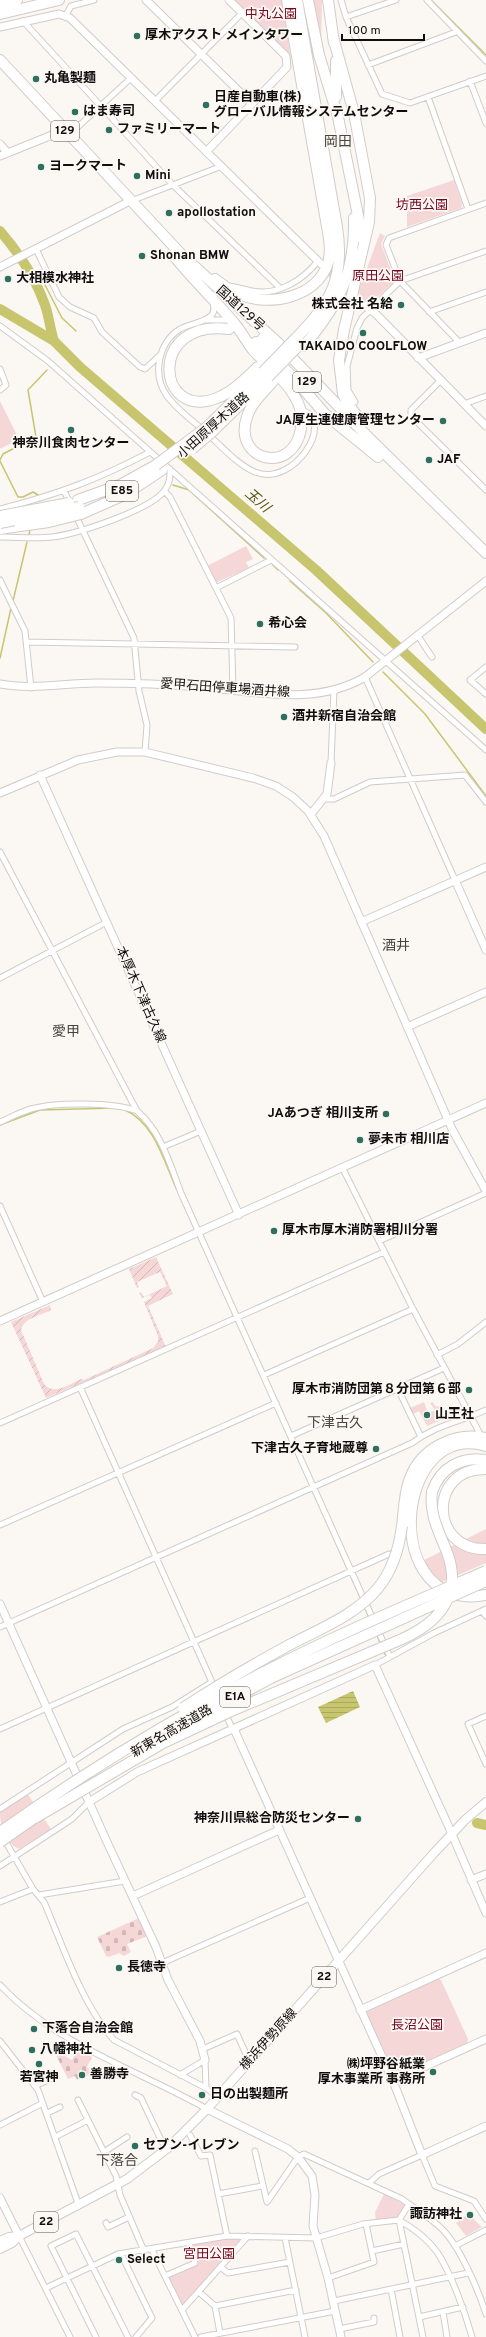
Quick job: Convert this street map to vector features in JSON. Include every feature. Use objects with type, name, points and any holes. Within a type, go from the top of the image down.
[{"type":"highway","points":[[0,4],[17,0]]},
{"type":"highway","points":[[177,255],[223,285],[246,297],[266,300],[281,299],[300,293],[311,287],[325,269],[330,253],[330,242],[309,126],[297,47],[287,0]]},
{"type":"highway","points":[[297,0],[340,247],[337,277],[330,305]]},
{"type":"highway","points":[[308,0],[319,55],[338,117],[354,202],[362,232],[362,252]]},
{"type":"highway","points":[[329,0],[330,18],[354,113],[370,198],[369,222],[341,346],[340,380],[348,404],[392,461]]},
{"type":"highway","points":[[0,14],[58,2]]},
{"type":"highway","points":[[334,37],[338,117]]},
{"type":"highway","points":[[297,47],[312,86],[309,126]]},
{"type":"highway","name":"国道129号","points":[[0,60],[69,135],[127,203]]},
{"type":"highway","name":"国道129号","points":[[0,70],[57,133],[177,255],[276,352],[378,457],[486,562]]},
{"type":"highway","points":[[230,325],[200,331],[187,336],[178,344],[171,355],[169,367],[170,379],[175,389],[183,396],[194,401],[213,400],[265,374],[298,341],[330,305],[343,289],[350,265],[353,241],[354,202]]},
{"type":"highway","points":[[177,255],[213,300],[230,325],[289,388],[301,410],[301,430],[298,442],[288,453],[280,458],[270,459],[259,456],[251,449],[244,434],[247,417],[257,400],[265,374]]},
{"type":"highway","name":"国道129号","points":[[177,255],[278,343],[392,461],[486,553]]},
{"type":"highway","name":"小田原厚木道路","points":[[0,523],[79,507],[120,485],[163,468],[209,430],[298,341]]},
{"type":"highway","points":[[256,342],[293,377],[325,414],[378,457]]},
{"type":"highway","points":[[0,529],[49,522],[79,507],[124,495],[163,468]]},
{"type":"highway","name":"小田原厚木道路","points":[[0,516],[79,507]]},
{"type":"highway","points":[[119,1752],[221,1684],[360,1605],[377,1589],[390,1569],[398,1546],[406,1492],[411,1476],[426,1454],[449,1440],[482,1435]]},
{"type":"highway","points":[[486,1446],[471,1445],[452,1448],[430,1463],[416,1487],[412,1521],[413,1543],[417,1561],[432,1581],[446,1591],[462,1596],[486,1595]]},
{"type":"highway","points":[[35,1818],[163,1743],[261,1698],[408,1637],[428,1626],[443,1609],[452,1581],[448,1556],[433,1518],[432,1492],[438,1480],[452,1465],[471,1459],[486,1460]]},
{"type":"highway","points":[[486,1469],[470,1470],[462,1474],[450,1484],[444,1498],[442,1514],[445,1523],[454,1538],[470,1547],[486,1549]]},
{"type":"highway","name":"新東名高速道路","points":[[0,1833],[119,1752],[267,1670],[486,1571]]},
{"type":"highway","name":"新東名高速道路","points":[[0,1842],[124,1760],[215,1707],[333,1648],[486,1580]]},
{"type":"main road","name":"横浜伊勢原線","points":[[0,2249],[12,2243],[19,2236],[118,2185],[168,2148],[208,2109],[452,1833],[486,1802]]},
{"type":"main road","name":"横浜伊勢原線","points":[[0,2241],[9,2237],[19,2236]]},
{"type":"street","points":[[0,27],[62,15],[71,6],[94,0]]},
{"type":"street","points":[[146,0],[252,104]]},
{"type":"street","points":[[207,151],[284,72],[287,62],[286,56],[229,0]]},
{"type":"street","points":[[341,0],[346,18],[382,94],[410,103],[486,76]]},
{"type":"street","points":[[346,18],[396,0]]},
{"type":"street","points":[[426,0],[486,61]]},
{"type":"street","points":[[58,2],[62,15],[155,101],[319,262],[302,278],[280,288],[253,291],[241,287],[223,285]]},
{"type":"street","points":[[155,101],[242,13]]},
{"type":"street","points":[[23,22],[173,185],[280,288]]},
{"type":"street","points":[[368,65],[456,32]]},
{"type":"street","points":[[69,135],[131,78]]},
{"type":"street","points":[[470,82],[486,123]]},
{"type":"street","points":[[428,97],[468,209]]},
{"type":"street","points":[[0,156],[57,133]]},
{"type":"street","points":[[0,144],[8,153]]},
{"type":"street","points":[[3,265],[127,203],[222,166]]},
{"type":"street","points":[[459,342],[400,281],[386,245],[389,238],[486,203]]},
{"type":"street","points":[[36,249],[58,297],[70,307],[94,318],[102,332],[140,367],[145,369],[148,368],[160,356]]},
{"type":"street","points":[[355,402],[348,390],[348,362],[360,322],[400,281],[486,251]]},
{"type":"street","points":[[430,312],[486,292]]},
{"type":"street","points":[[357,299],[486,426]]},
{"type":"street","points":[[213,300],[212,314],[175,333],[164,345],[160,356],[159,368],[161,382],[172,402],[244,466],[255,472],[267,474],[282,472],[290,468],[305,454],[310,443],[314,424],[309,414],[301,410]]},
{"type":"street","points":[[199,322],[219,319],[230,325]]},
{"type":"street","points":[[0,326],[42,356],[150,452],[163,468],[388,660],[486,750]]},
{"type":"street","points":[[418,358],[486,333]]},
{"type":"street","points":[[0,369],[6,385],[0,390]]},
{"type":"street","points":[[440,380],[411,410],[411,416],[486,490]]},
{"type":"street","points":[[464,404],[486,396]]},
{"type":"street","points":[[0,509],[64,492],[96,479],[150,452]]},
{"type":"street","points":[[0,538],[51,537],[101,525],[139,507],[164,491],[170,482],[163,468]]},
{"type":"street","points":[[164,491],[170,497],[231,618],[233,690]]},
{"type":"street","points":[[64,492],[132,634],[135,644],[139,684],[147,725],[145,752]]},
{"type":"street","points":[[216,588],[271,560]]},
{"type":"street","points":[[0,580],[23,626],[31,688]]},
{"type":"street","name":"愛甲石田停車場酒井線","points":[[0,684],[31,688],[75,683],[139,684],[284,695],[334,690],[365,677],[486,581]]},
{"type":"street","points":[[417,637],[432,657]]},
{"type":"street","points":[[26,642],[295,647]]},
{"type":"street","points":[[486,667],[470,680],[486,694]]},
{"type":"street","points":[[365,677],[486,950]]},
{"type":"street","points":[[311,814],[324,799],[330,784],[334,690]]},
{"type":"street","points":[[0,793],[69,763],[93,756],[117,752],[145,752],[264,781],[286,792],[311,814],[324,836],[448,1120],[464,1153],[486,1192],[378,1241]]},
{"type":"street","name":"本厚木下津古久線","points":[[40,775],[239,1215]]},
{"type":"street","points":[[324,799],[334,799],[370,782],[465,775],[486,802]]},
{"type":"street","points":[[1,854],[137,1111],[153,1128],[163,1147],[236,1318],[264,1376],[274,1403],[291,1436],[312,1488],[350,1573],[390,1657]]},
{"type":"street","points":[[362,922],[486,867]]},
{"type":"street","points":[[0,978],[52,949],[107,922]]},
{"type":"street","points":[[407,1027],[486,992]]},
{"type":"street","points":[[0,1321],[486,1103]]},
{"type":"street","points":[[0,1122],[31,1109],[52,1106],[115,1105],[137,1111]]},
{"type":"street","points":[[163,1147],[201,1131]]},
{"type":"street","points":[[342,1167],[378,1241],[437,1355],[482,1435]]},
{"type":"street","points":[[0,1206],[43,1302]]},
{"type":"street","points":[[0,1423],[384,1252]]},
{"type":"street","points":[[264,1376],[413,1309]]},
{"type":"street","points":[[437,1355],[458,1344],[486,1322]]},
{"type":"street","points":[[291,1436],[444,1368]]},
{"type":"street","points":[[80,1387],[280,1830],[337,1962],[393,2080],[435,2186],[474,2201],[486,2219]]},
{"type":"street","points":[[398,1389],[421,1437]]},
{"type":"street","points":[[0,1525],[274,1403]]},
{"type":"street","points":[[0,1627],[412,1443],[443,1424],[486,1410]]},
{"type":"street","points":[[0,1721],[2,1728],[390,1554]]},
{"type":"street","points":[[0,1604],[133,1896],[182,2010],[203,2050],[205,2060],[206,2088]]},
{"type":"street","points":[[0,1866],[72,1819],[89,1802],[137,1772],[234,1730],[375,1665],[434,1633],[484,1610],[486,1616]]},
{"type":"street","points":[[375,1665],[452,1833],[486,1913]]},
{"type":"street","points":[[0,1809],[123,1729],[172,1707],[212,1682]]},
{"type":"street","points":[[486,1716],[468,1724],[486,1764]]},
{"type":"street","points":[[133,1896],[280,1830]]},
{"type":"street","points":[[0,1833],[33,1889],[39,1895],[88,2001],[105,2030],[114,2040],[180,2076],[206,2088],[218,2097]]},
{"type":"street","points":[[471,1880],[486,1874]]},
{"type":"street","points":[[39,1895],[125,1880]]},
{"type":"street","points":[[0,1902],[33,1889]]},
{"type":"street","points":[[162,1963],[310,1898]]},
{"type":"street","points":[[360,2010],[486,1953]]},
{"type":"street","points":[[0,1985],[14,1999],[65,2037],[208,2109],[219,2117],[288,2149],[298,2157],[312,2176],[314,2186],[313,2226],[334,2301],[341,2337]]},
{"type":"street","points":[[203,2050],[237,2034],[246,2054],[252,2059]]},
{"type":"street","points":[[393,2080],[486,2039]]},
{"type":"street","points":[[0,2041],[35,2086],[47,2113],[79,2206]]},
{"type":"street","points":[[180,2076],[205,2060]]},
{"type":"street","points":[[35,2086],[56,2076]]},
{"type":"street","points":[[135,2095],[141,2102],[162,2142],[168,2148]]},
{"type":"street","points":[[78,2100],[116,2176],[129,2217],[144,2251]]},
{"type":"street","points":[[0,2125],[43,2103]]},
{"type":"street","points":[[47,2113],[60,2107]]},
{"type":"street","points":[[55,2137],[88,2120]]},
{"type":"street","points":[[369,2183],[379,2174],[486,2126]]},
{"type":"street","points":[[190,2135],[201,2156],[210,2155],[227,2236]]},
{"type":"street","points":[[104,2152],[127,2137]]},
{"type":"street","points":[[254,2151],[267,2202],[298,2157],[304,2154],[369,2183],[409,2204],[442,2229],[455,2246],[486,2314]]},
{"type":"street","points":[[218,2194],[262,2186]]},
{"type":"street","points":[[0,2198],[70,2337]]},
{"type":"street","points":[[409,2204],[399,2220],[423,2337]]},
{"type":"street","points":[[108,2227],[129,2217]]},
{"type":"street","points":[[46,2288],[121,2254],[152,2250],[227,2236],[316,2238],[366,2224],[399,2220],[430,2244],[437,2252],[462,2307],[472,2337]]},
{"type":"street","points":[[328,2278],[374,2262],[366,2224]]},
{"type":"street","points":[[455,2246],[486,2230]]},
{"type":"street","points":[[96,2337],[51,2246],[76,2234],[128,2337]]},
{"type":"street","points":[[182,2310],[248,2236]]},
{"type":"street","points":[[285,2238],[305,2337]]},
{"type":"street","points":[[165,2276],[195,2262],[189,2243]]},
{"type":"street","points":[[372,2251],[404,2244]]},
{"type":"street","points":[[152,2250],[195,2337]]},
{"type":"street","points":[[121,2254],[152,2318],[136,2337]]},
{"type":"street","points":[[220,2267],[228,2273],[290,2262]]},
{"type":"street","points":[[334,2301],[468,2273]]},
{"type":"street","points":[[215,2306],[296,2290]]},
{"type":"street","points":[[391,2290],[400,2337]]},
{"type":"street","points":[[199,2292],[215,2306],[220,2333]]},
{"type":"street","points":[[419,2317],[462,2307]]},
{"type":"street","points":[[201,2337],[335,2311]]},
{"type":"street","points":[[442,2312],[447,2337]]},
{"type":"street","points":[[339,2329],[374,2322]]},
{"type":"green space","name":"中丸公園","points":[[233,0],[283,0],[290,55]]},
{"type":"green space","points":[[311,0],[322,0],[321,44]]},
{"type":"green space","name":"坊西公園","points":[[454,180],[462,204],[461,208],[407,227],[407,196]]},
{"type":"green space","name":"原田公園","points":[[380,233],[385,236],[381,244],[394,278],[393,283],[372,302],[368,303],[358,292]]},
{"type":"green space","points":[[0,401],[19,439],[0,449]]},
{"type":"green space","points":[[246,546],[253,559],[246,562],[249,568],[215,583],[207,566]]},
{"type":"green space","points":[[156,1257],[173,1294],[148,1306],[166,1347],[46,1398],[11,1322],[50,1305],[51,1310],[33,1317],[26,1322],[21,1330],[44,1384],[52,1389],[57,1389],[81,1379],[84,1380],[153,1348],[158,1342],[158,1336],[144,1302],[152,1298],[150,1295],[142,1298],[139,1293],[141,1292],[144,1297],[167,1286],[160,1272],[137,1282],[139,1287],[137,1288],[129,1269]]},
{"type":"green space","points":[[424,1402],[428,1413],[435,1410],[430,1403],[433,1402],[435,1406],[441,1407],[446,1418],[427,1426],[419,1411],[413,1414],[410,1408]]},
{"type":"green space","points":[[486,1529],[486,1563],[442,1582],[430,1571],[424,1560]]},
{"type":"green space","points":[[27,1793],[51,1829],[19,1849],[10,1843],[4,1834],[0,1812]]},
{"type":"green space","points":[[139,1918],[148,1936],[127,1944],[131,1952],[124,1956],[119,1953],[109,1957],[106,1956],[97,1937]]},
{"type":"green space","name":"長沼公園","points":[[436,1978],[441,1980],[468,2039],[467,2044],[396,2075],[393,2073],[366,2014],[368,2009]]},
{"type":"green space","points":[[78,2049],[92,2057],[87,2067],[92,2074],[77,2080],[75,2076],[68,2079],[56,2055],[60,2053],[72,2060]]},
{"type":"green space","points":[[384,2194],[405,2205],[398,2219],[376,2222],[375,2212]]},
{"type":"green space","points":[[468,2214],[482,2227],[466,2236],[456,2223]]},
{"type":"green space","name":"宮田公園","points":[[226,2238],[238,2238],[240,2241],[184,2305],[181,2305],[167,2277],[196,2263],[191,2244]]},
{"type":"shaded area","points":[[353,1691],[360,1707],[326,1723],[318,1707]]},
{"type":"waterway","points":[[431,0],[486,55]]},
{"type":"waterway","points":[[0,231],[20,257],[41,295],[54,341]]},
{"type":"waterway","points":[[41,277],[62,318],[76,331]]},
{"type":"waterway","name":"玉川","points":[[0,309],[54,341],[80,367],[316,570],[486,729]]},
{"type":"waterway","points":[[0,460],[3,454],[36,437],[28,390],[47,370]]},
{"type":"waterway","points":[[0,461],[18,497],[23,497],[33,492],[38,495]]},
{"type":"waterway","points":[[173,485],[189,490],[264,558]]},
{"type":"waterway","points":[[29,535],[30,529]]},
{"type":"waterway","points":[[13,601],[27,542]]},
{"type":"waterway","points":[[273,565],[278,570]]},
{"type":"waterway","points":[[290,581],[326,613],[373,662]]},
{"type":"waterway","points":[[0,658],[11,608]]},
{"type":"waterway","points":[[383,672],[425,714],[486,796]]},
{"type":"waterway","points":[[0,1125],[40,1110],[115,1108]]},
{"type":"waterway","points":[[125,1110],[144,1124],[151,1134],[163,1156],[177,1190]]},
{"type":"waterway","points":[[284,1427],[361,1599]]},
{"type":"waterway","points":[[364,1606],[369,1617]]},
{"type":"waterway","points":[[377,1635],[380,1643]]},
{"type":"waterway","points":[[383,1650],[386,1656]]},
{"type":"waterway","points":[[477,1823],[486,1825]]},
{"type":"tunnel","points":[[322,265],[355,297]]},
{"type":"place","name":"厚木アクスト メインタワー","points":[[137,36]]},
{"type":"place","name":"丸亀製麺","points":[[36,79]]},
{"type":"place","name":"日産自動車(株) グローバル情報システムセンター","points":[[206,105]]},
{"type":"place","name":"はま寿司","points":[[75,112]]},
{"type":"place","name":"ファミリーマート","points":[[109,130]]},
{"type":"place","name":"ヨークマート","points":[[41,167]]},
{"type":"place","name":"Mini","points":[[137,176]]},
{"type":"place","name":"apollostation","points":[[169,213]]},
{"type":"place","name":"Shonan BMW","points":[[142,256]]},
{"type":"place","name":"大相模水神社","points":[[8,279]]},
{"type":"place","name":"株式会社 名給","points":[[401,305]]},
{"type":"place","name":"TAKAIDO COOLFLOW","points":[[363,333]]},
{"type":"place","name":"JA厚生連健康管理センター","points":[[443,421]]},
{"type":"place","name":"神奈川食肉センター","points":[[71,430]]},
{"type":"place","name":"JAF","points":[[429,460]]},
{"type":"place","name":"希心会","points":[[260,624]]},
{"type":"place","name":"酒井新宿自治会館","points":[[284,717]]},
{"type":"place","name":"JAあつぎ 相川支所","points":[[386,1114]]},
{"type":"place","name":"夢未市 相川店","points":[[360,1140]]},
{"type":"place","name":"厚木市厚木消防署相川分署","points":[[274,1231]]},
{"type":"place","name":"厚木市消防団第８分団第６部","points":[[469,1390]]},
{"type":"place","name":"山王社","points":[[427,1415]]},
{"type":"place","name":"下津古久子育地蔵尊","points":[[376,1449]]},
{"type":"place","name":"神奈川県総合防災センター","points":[[358,1819]]},
{"type":"place","name":"長徳寺","points":[[119,1968]]},
{"type":"place","name":"下落合自治会館","points":[[34,2029]]},
{"type":"place","name":"八幡神社","points":[[32,2050]]},
{"type":"place","name":"若宮神","points":[[39,2064]]},
{"type":"place","name":"㈱坪野谷紙業 厚木事業所 事務所","points":[[433,2072]]},
{"type":"place","name":"善勝寺","points":[[82,2075]]},
{"type":"place","name":"日の出製麺所","points":[[202,2095]]},
{"type":"place","name":"セブン-イレブン","points":[[135,2146]]},
{"type":"place","name":"諏訪神社","points":[[470,2215]]},
{"type":"place","name":"Select","points":[[119,2260]]},
{"type":"district","name":"岡田","points":[[338,142]]},
{"type":"district","name":"酒井","points":[[396,946]]},
{"type":"district","name":"愛甲","points":[[66,1032]]},
{"type":"district","name":"下津古久","points":[[335,1423]]},
{"type":"district","name":"下落合","points":[[117,2161]]}]
